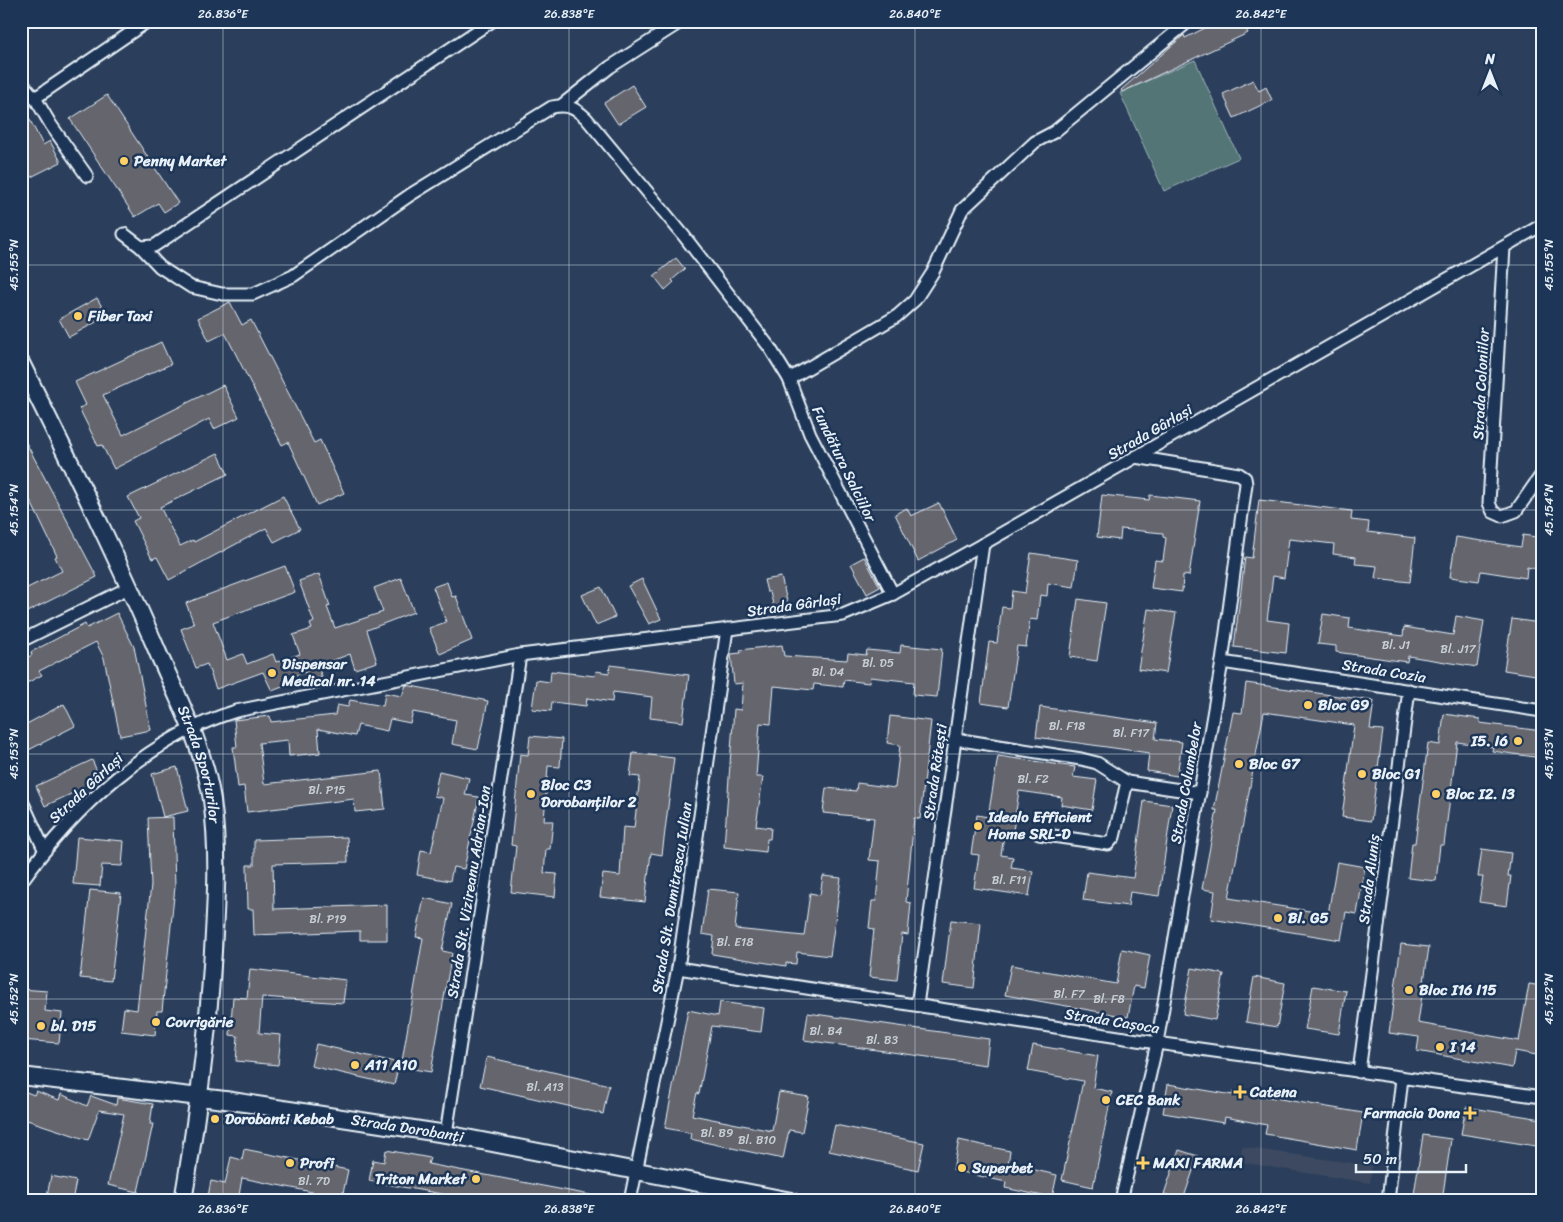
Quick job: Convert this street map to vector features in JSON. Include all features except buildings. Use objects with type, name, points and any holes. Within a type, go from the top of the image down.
[{"type":"main road","name":"Strada Sporturilor","points":[[21,363],[130,588],[191,727],[212,800],[216,871],[211,979],[199,1097],[183,1201]]},
{"type":"main road","name":"Strada Dorobanți","points":[[21,1076],[199,1097],[446,1134],[637,1169],[791,1201]]},
{"type":"street","points":[[36,98],[148,21]]},
{"type":"street","points":[[141,247],[154,246],[175,234],[492,21]]},
{"type":"street","points":[[124,234],[141,247],[160,267],[191,287],[222,294],[253,294],[293,276],[410,195],[552,107],[562,105],[610,67],[682,21]]},
{"type":"street","points":[[789,379],[897,316],[915,300],[933,272],[962,210],[1035,142],[1054,132],[1189,21]]},
{"type":"street","points":[[21,82],[36,98],[51,125],[87,176]]},
{"type":"street","name":"Fundătura Salciilor","points":[[562,105],[574,107],[586,118],[684,236],[770,348],[789,379],[810,434],[893,594]]},
{"type":"street","name":"Strada Gârlași","points":[[21,882],[44,849],[115,779],[160,745],[191,727],[236,711],[520,656],[843,615],[893,594],[1542,225]]},
{"type":"street","name":"Strada Coloniilor","points":[[1504,246],[1489,503],[1493,512],[1502,516],[1516,511],[1542,474]]},
{"type":"street","name":"Strada Columbelor","points":[[1121,1201],[1157,1043],[1222,662],[1246,484],[1245,478],[1239,474],[1135,457]]},
{"type":"street","name":"Strada Rătești","points":[[917,1005],[983,544]]},
{"type":"street","points":[[21,641],[130,588]]},
{"type":"street","name":"Strada Slt. Dumitrescu Iulian","points":[[630,1201],[678,968],[727,629]]},
{"type":"street","name":"Strada Slt. Vizireanu Adrian-Ion","points":[[446,1134],[520,656]]},
{"type":"street","name":"Strada Cozia","points":[[1222,662],[1542,710]]},
{"type":"street","name":"Strada Aluniș","points":[[1359,1072],[1410,690]]},
{"type":"street","points":[[955,739],[1081,759],[1098,763],[1126,782],[1200,793]]},
{"type":"street","points":[[1039,834],[1108,844],[1114,837],[1126,782]]},
{"type":"street","points":[[21,799],[44,849]]},
{"type":"street","name":"Strada Cașoca","points":[[678,968],[1157,1043],[1542,1097]]},
{"type":"street","points":[[1388,1201],[1402,1078]]},
{"type":"shaded area","points":[[1242,1147],[1372,1166],[1370,1183],[1240,1162]]},
{"type":"green space","points":[[1195,60],[1239,158],[1164,191],[1120,93]]},
{"type":"place","name":"Penny Market","points":[[124,161]]},
{"type":"place","name":"Fiber Taxi","points":[[78,316]]},
{"type":"place","name":"Dispensar Medical nr. 14","points":[[272,673]]},
{"type":"place","name":"Bloc G9","points":[[1308,705]]},
{"type":"place","name":"I5. I6","points":[[1518,741]]},
{"type":"place","name":"Bloc G7","points":[[1239,764]]},
{"type":"place","name":"Bloc G1","points":[[1362,774]]},
{"type":"place","name":"Bloc C3 Dorobanților 2","points":[[531,794]]},
{"type":"place","name":"Bloc I2. I3","points":[[1436,794]]},
{"type":"place","name":"Idealo Efficient Home SRL-D","points":[[978,826]]},
{"type":"place","name":"Bl. G5","points":[[1278,918]]},
{"type":"place","name":"Bloc I16 I15","points":[[1409,990]]},
{"type":"place","name":"Covrigărie","points":[[156,1022]]},
{"type":"place","name":"bl. D15","points":[[41,1026]]},
{"type":"place","name":"I 14","points":[[1440,1047]]},
{"type":"place","name":"A11 A10","points":[[355,1065]]},
{"type":"place","name":"Catena","points":[[1240,1092]]},
{"type":"place","name":"CEC Bank","points":[[1106,1100]]},
{"type":"place","name":"Farmacia Dona","points":[[1470,1113]]},
{"type":"place","name":"Dorobanti Kebab","points":[[215,1119]]},
{"type":"place","name":"Profi","points":[[290,1163]]},
{"type":"place","name":"MAXI FARMA","points":[[1143,1163]]},
{"type":"place","name":"Superbet","points":[[962,1168]]},
{"type":"place","name":"Triton Market","points":[[476,1179]]}]
